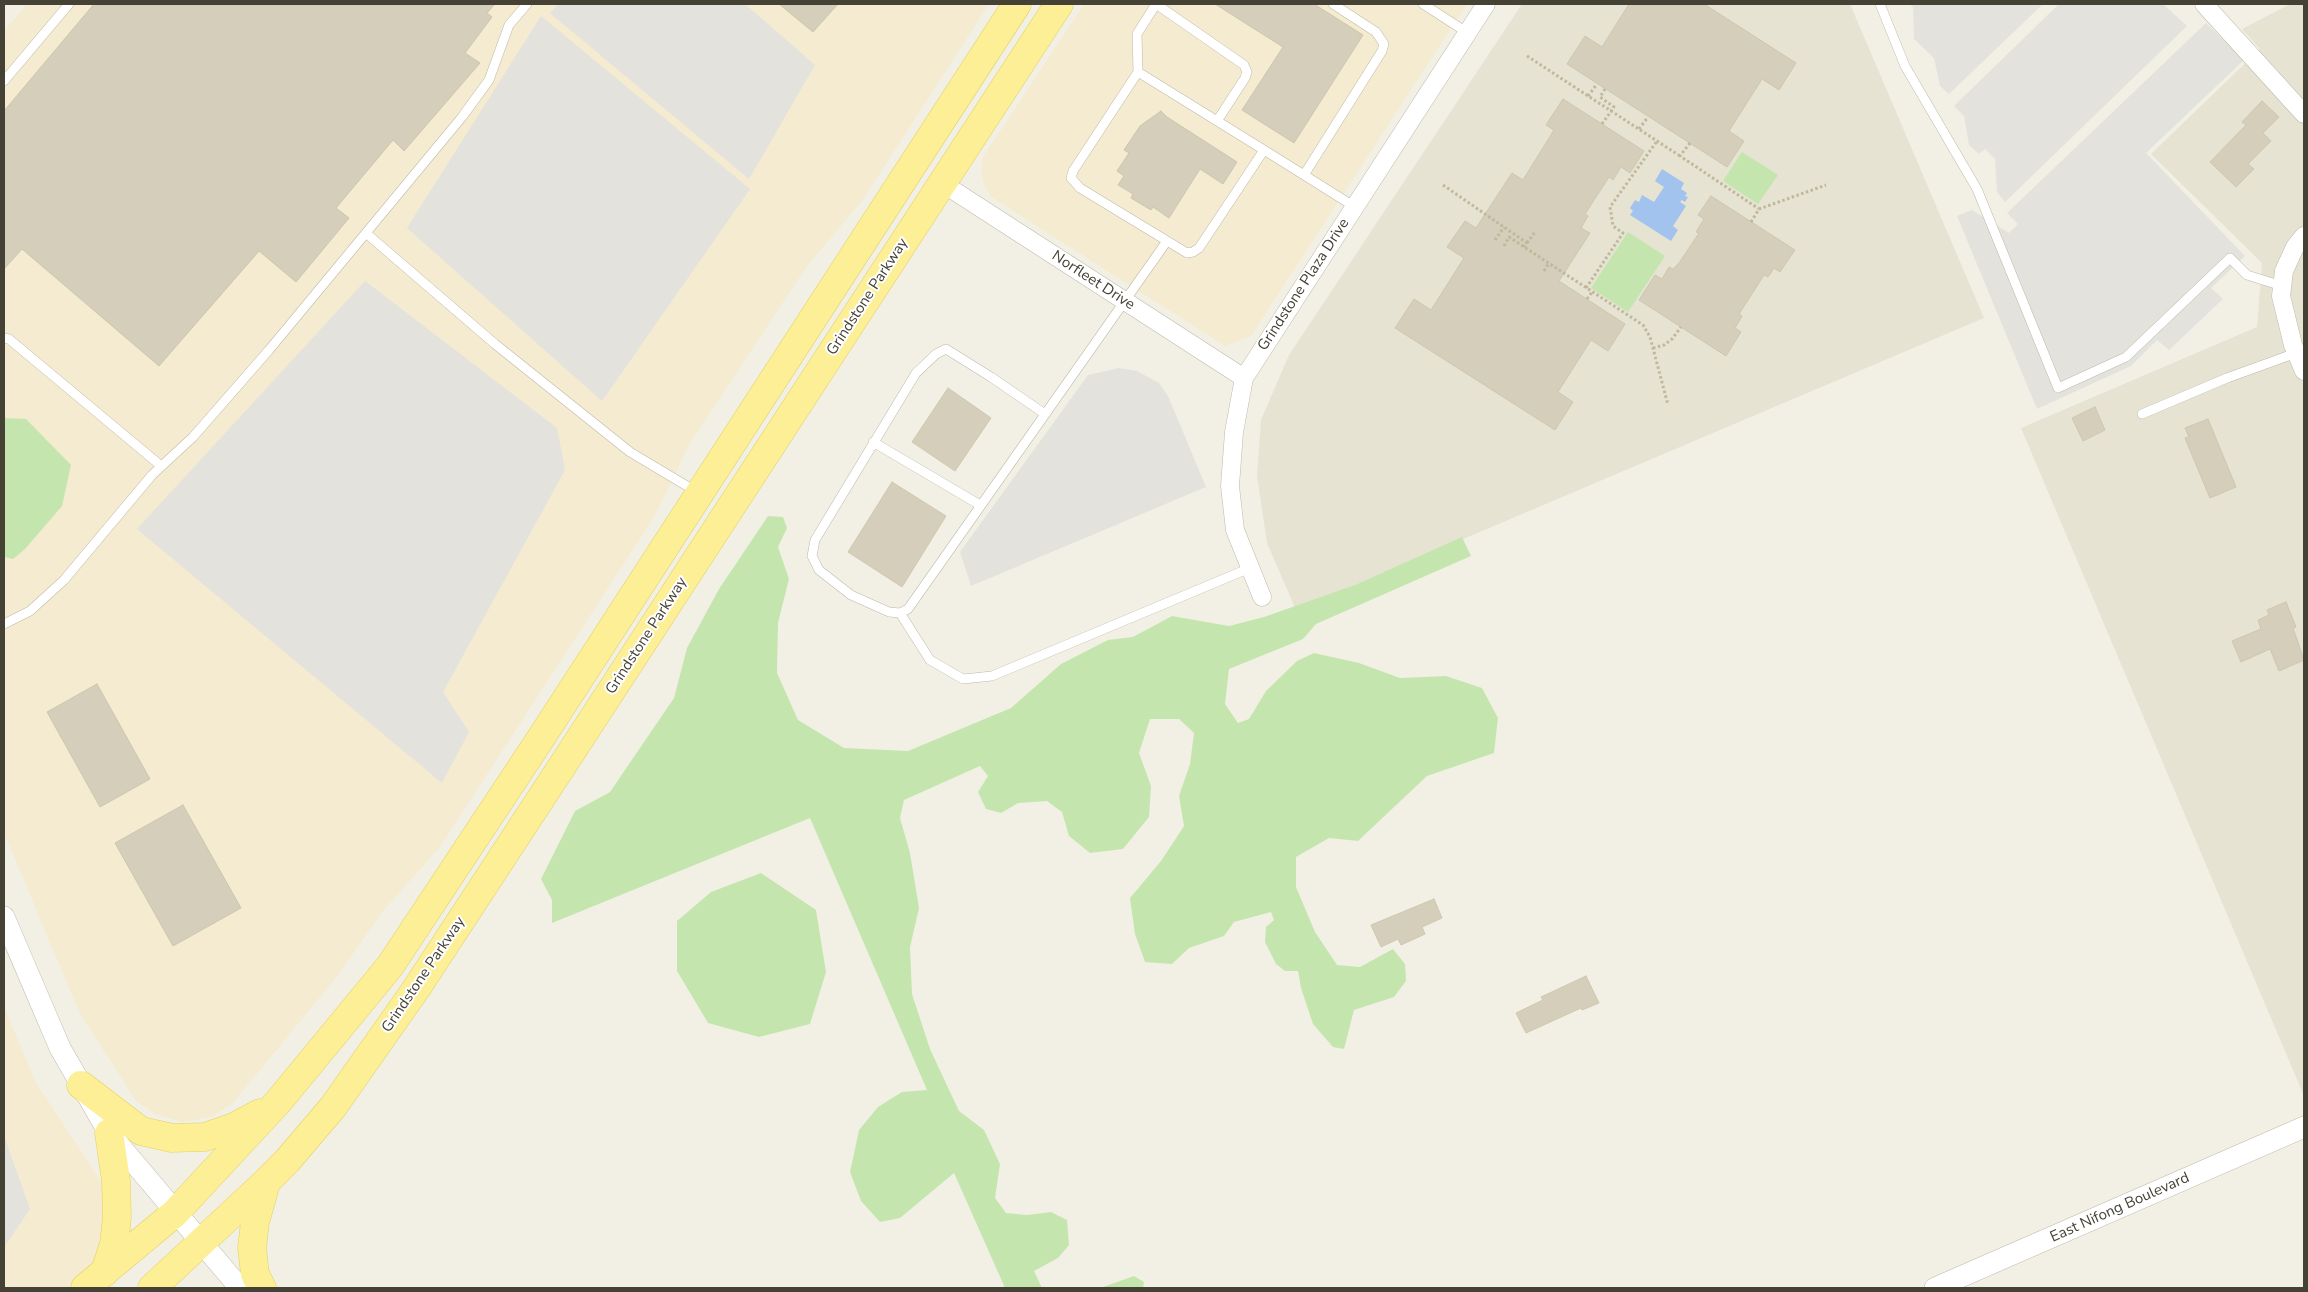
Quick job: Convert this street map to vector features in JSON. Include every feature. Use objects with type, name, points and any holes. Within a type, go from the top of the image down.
[{"type":"main road","points":[[95,1280],[175,1213],[278,1102],[390,966],[539,741],[1017,4]]},
{"type":"main road","name":"Grindstone Parkway","points":[[201,1242],[266,1182],[333,1107],[416,989],[1059,4]]},
{"type":"main road","points":[[81,1085],[142,1131],[172,1138],[205,1137],[234,1128],[278,1102]]},
{"type":"main road","points":[[95,1280],[114,1244],[117,1217],[116,1181],[109,1133]]},
{"type":"main road","points":[[262,1288],[256,1274],[252,1248],[255,1222],[266,1182]]},
{"type":"main road","points":[[152,1288],[201,1242]]},
{"type":"street","name":"Grindstone Plaza Drive","points":[[1262,597],[1236,530],[1230,486],[1234,432],[1244,378],[1486,4]]},
{"type":"street","points":[[2204,4],[2304,114]]},
{"type":"street","name":"Norfleet Drive","points":[[942,183],[1244,378]]},
{"type":"street","points":[[2304,236],[2294,247],[2284,272],[2281,296],[2296,352],[2304,371]]},
{"type":"street","points":[[4,917],[60,1048],[109,1133],[240,1288]]},
{"type":"street","name":"East Nifong Boulevard","points":[[1935,1288],[2304,1127]]},
{"type":"lane","points":[[4,81],[69,4]]},
{"type":"lane","points":[[4,624],[30,611],[64,580],[160,466],[193,438],[367,234],[436,150],[489,80],[509,25],[527,4]]},
{"type":"lane","points":[[1217,121],[1245,78],[1247,72],[1244,66],[1156,4],[1137,34],[1138,72],[1073,171],[1071,178],[1080,188],[1187,253],[1193,252],[1198,248],[1264,150]]},
{"type":"lane","points":[[1304,175],[1382,51],[1384,44],[1376,32],[1332,4]]},
{"type":"lane","points":[[1423,4],[1468,33]]},
{"type":"lane","points":[[1880,4],[1904,66],[1977,189],[2058,388],[2126,357],[2230,258],[2247,275],[2282,286]]},
{"type":"lane","points":[[1138,72],[1355,207]]},
{"type":"lane","points":[[367,234],[495,344],[630,452],[699,493]]},
{"type":"lane","points":[[1045,414],[946,349],[936,354],[916,373],[815,540],[812,556],[819,570],[827,578],[852,595],[889,612],[900,613],[908,609],[1167,241]]},
{"type":"lane","points":[[4,338],[9,339],[160,466]]},
{"type":"lane","points":[[2142,414],[2227,378],[2296,352]]},
{"type":"lane","points":[[873,442],[980,505]]},
{"type":"lane","points":[[900,613],[930,660],[963,679],[992,676],[1250,568]]},
{"type":"path","points":[[1527,56],[1759,209]]},
{"type":"path","points":[[1588,96],[1597,84]]},
{"type":"path","points":[[1602,124],[1614,107],[1600,97],[1606,89]]},
{"type":"path","points":[[1639,129],[1648,117]]},
{"type":"path","points":[[1586,288],[1622,233],[1613,226],[1610,207],[1657,141]]},
{"type":"path","points":[[1680,156],[1690,143]]},
{"type":"path","points":[[1750,222],[1759,209],[1826,185]]},
{"type":"path","points":[[1442,186],[1527,243]]},
{"type":"path","points":[[1495,240],[1504,227]]},
{"type":"path","points":[[1524,247],[1535,232]]},
{"type":"path","points":[[1504,246],[1509,237],[1643,325],[1650,337],[1668,405]]},
{"type":"path","points":[[1544,272],[1549,263]]},
{"type":"path","points":[[1587,299],[1592,292]]},
{"type":"path","points":[[1653,348],[1672,339],[1681,327]]},
{"type":"shaded area","points":[[27,4],[989,4],[862,201],[807,266],[689,445],[656,514],[440,847],[384,910],[335,979],[233,1103],[211,1117],[183,1122],[157,1115],[136,1101],[79,1012],[4,833],[4,31]]},
{"type":"shaded area","points":[[558,4],[745,4],[815,65],[749,179],[550,13]]},
{"type":"shaded area","points":[[1084,4],[1467,4],[1251,336],[1225,346],[991,197],[984,184],[981,171],[983,157]]},
{"type":"shaded area","points":[[1522,4],[1850,4],[1984,318],[1296,610],[1267,543],[1257,476],[1261,420],[1289,355]]},
{"type":"shaded area","points":[[1909,4],[2043,4],[1949,94],[1940,86],[1934,58],[1914,39],[1913,7]]},
{"type":"shaded area","points":[[2059,4],[2163,4],[2187,26],[2005,202],[1997,192],[1995,159],[1985,149],[1979,154],[1969,145],[1964,116],[1954,106]]},
{"type":"shaded area","points":[[2290,4],[2304,4],[2304,1096],[2021,428],[2257,327],[2262,263],[2151,154],[2260,49],[2242,29]]},
{"type":"shaded area","points":[[541,16],[750,189],[602,401],[407,228]]},
{"type":"shaded area","points":[[2206,23],[2244,60],[2146,153],[2245,256],[2211,288],[2223,299],[2169,350],[2157,340],[2131,366],[2037,409],[1957,216],[1972,210],[2009,233],[2018,224],[2007,213]]},
{"type":"shaded area","points":[[365,281],[557,428],[565,470],[443,692],[469,732],[442,783],[137,529]]},
{"type":"shaded area","points":[[1119,368],[1137,371],[1159,383],[1168,396],[1206,487],[971,586],[960,552],[1088,375]]},
{"type":"shaded area","points":[[4,1006],[35,1081],[148,1253],[105,1288],[4,1288]]},
{"type":"shaded area","points":[[4,1136],[30,1209],[4,1247]]},
{"type":"green space","points":[[1742,152],[1778,175],[1758,204],[1723,181]]},
{"type":"green space","points":[[1628,232],[1665,256],[1628,312],[1591,288]]},
{"type":"green space","points":[[4,418],[26,419],[71,465],[62,506],[25,549],[13,559],[4,557]]},
{"type":"green space","points":[[768,516],[783,517],[787,528],[778,547],[789,579],[778,623],[777,673],[798,720],[844,748],[908,751],[1011,708],[1061,664],[1108,640],[1133,637],[1172,616],[1229,626],[1264,617],[1355,585],[1462,537],[1471,556],[1316,624],[1303,639],[1229,669],[1225,704],[1238,723],[1249,719],[1266,691],[1297,661],[1314,653],[1359,663],[1400,678],[1446,676],[1482,688],[1498,718],[1494,753],[1427,776],[1358,841],[1329,838],[1296,857],[1296,887],[1315,932],[1337,965],[1360,967],[1393,949],[1405,964],[1406,981],[1394,997],[1354,1010],[1344,1049],[1333,1047],[1313,1024],[1301,988],[1298,971],[1285,971],[1276,964],[1265,942],[1266,927],[1274,920],[1271,912],[1234,922],[1224,936],[1189,948],[1172,964],[1145,962],[1135,934],[1130,898],[1161,861],[1184,826],[1179,796],[1190,764],[1194,733],[1179,719],[1150,719],[1139,753],[1151,786],[1149,817],[1123,849],[1090,853],[1069,836],[1062,812],[1047,801],[1018,803],[1001,813],[986,809],[978,792],[988,776],[980,766],[904,800],[900,818],[910,853],[919,908],[910,947],[912,994],[930,1049],[959,1111],[984,1130],[1000,1164],[995,1198],[1006,1213],[1027,1215],[1051,1212],[1067,1220],[1069,1245],[1058,1258],[1034,1271],[1042,1288],[1005,1288],[954,1173],[900,1218],[880,1222],[861,1201],[850,1172],[859,1130],[878,1107],[902,1092],[927,1090],[810,818],[552,923],[552,900],[541,879],[575,811],[610,792],[674,698],[687,648],[719,589]]},
{"type":"green space","points":[[761,873],[816,910],[826,972],[810,1024],[759,1037],[708,1023],[677,971],[677,921],[711,892]]},
{"type":"green space","points":[[1134,1276],[1144,1282],[1143,1288],[1100,1288]]},
{"type":"water","points":[[1662,169],[1684,183],[1681,189],[1687,193],[1685,196],[1688,197],[1685,202],[1682,200],[1680,202],[1686,206],[1673,226],[1678,230],[1671,241],[1630,215],[1633,211],[1630,208],[1635,200],[1639,202],[1642,195],[1654,202],[1664,187],[1655,181]]},
{"type":"building","points":[[94,4],[495,4],[487,13],[492,17],[465,53],[480,63],[404,151],[393,140],[336,208],[349,218],[296,282],[259,251],[159,366],[22,249],[4,269],[4,111]]},
{"type":"building","points":[[779,4],[838,4],[813,32]]},
{"type":"building","points":[[1215,4],[1314,4],[1363,35],[1294,143],[1242,110],[1283,47]]},
{"type":"building","points":[[1629,4],[1704,4],[1796,63],[1779,90],[1762,79],[1729,131],[1744,141],[1727,167],[1567,64],[1585,36],[1602,47]]},
{"type":"building","points":[[1563,99],[1644,151],[1630,173],[1621,167],[1613,180],[1609,177],[1585,214],[1588,216],[1581,228],[1590,233],[1559,281],[1625,324],[1608,351],[1591,340],[1558,392],[1573,402],[1555,430],[1395,328],[1414,299],[1431,310],[1464,258],[1447,247],[1465,221],[1476,228],[1512,173],[1523,180],[1554,130],[1546,125]]},
{"type":"building","points":[[2262,101],[2279,117],[2263,133],[2271,141],[2248,164],[2254,169],[2236,187],[2210,162],[2246,125],[2242,122]]},
{"type":"building","points":[[1161,111],[1167,117],[1237,162],[1223,184],[1200,169],[1169,218],[1153,207],[1151,210],[1131,198],[1133,194],[1118,185],[1124,176],[1117,171],[1129,153],[1124,150],[1140,126]]},
{"type":"building","points":[[1711,196],[1795,250],[1780,272],[1774,268],[1768,277],[1764,275],[1739,314],[1742,316],[1735,328],[1741,332],[1726,356],[1639,300],[1655,275],[1662,279],[1669,267],[1673,269],[1679,263],[1699,233],[1696,232],[1704,219],[1698,215]]},
{"type":"building","points":[[948,388],[991,418],[955,471],[912,442]]},
{"type":"building","points":[[2095,407],[2105,430],[2083,441],[2072,418]]},
{"type":"building","points":[[2208,419],[2236,487],[2210,498],[2185,438],[2189,437],[2185,428]]},
{"type":"building","points":[[892,482],[946,516],[902,587],[848,552]]},
{"type":"building","points":[[2286,602],[2296,627],[2293,628],[2304,660],[2279,671],[2270,649],[2241,662],[2232,641],[2261,629],[2258,620],[2269,615],[2267,610]]},
{"type":"building","points":[[97,684],[150,779],[100,807],[47,712]]},
{"type":"building","points":[[183,805],[241,908],[173,946],[115,843]]},
{"type":"building","points":[[1434,899],[1442,918],[1422,927],[1425,934],[1401,945],[1398,939],[1381,947],[1371,925]]},
{"type":"building","points":[[1586,976],[1599,1003],[1582,1010],[1581,1008],[1526,1033],[1516,1013],[1543,1000],[1541,997]]}]
